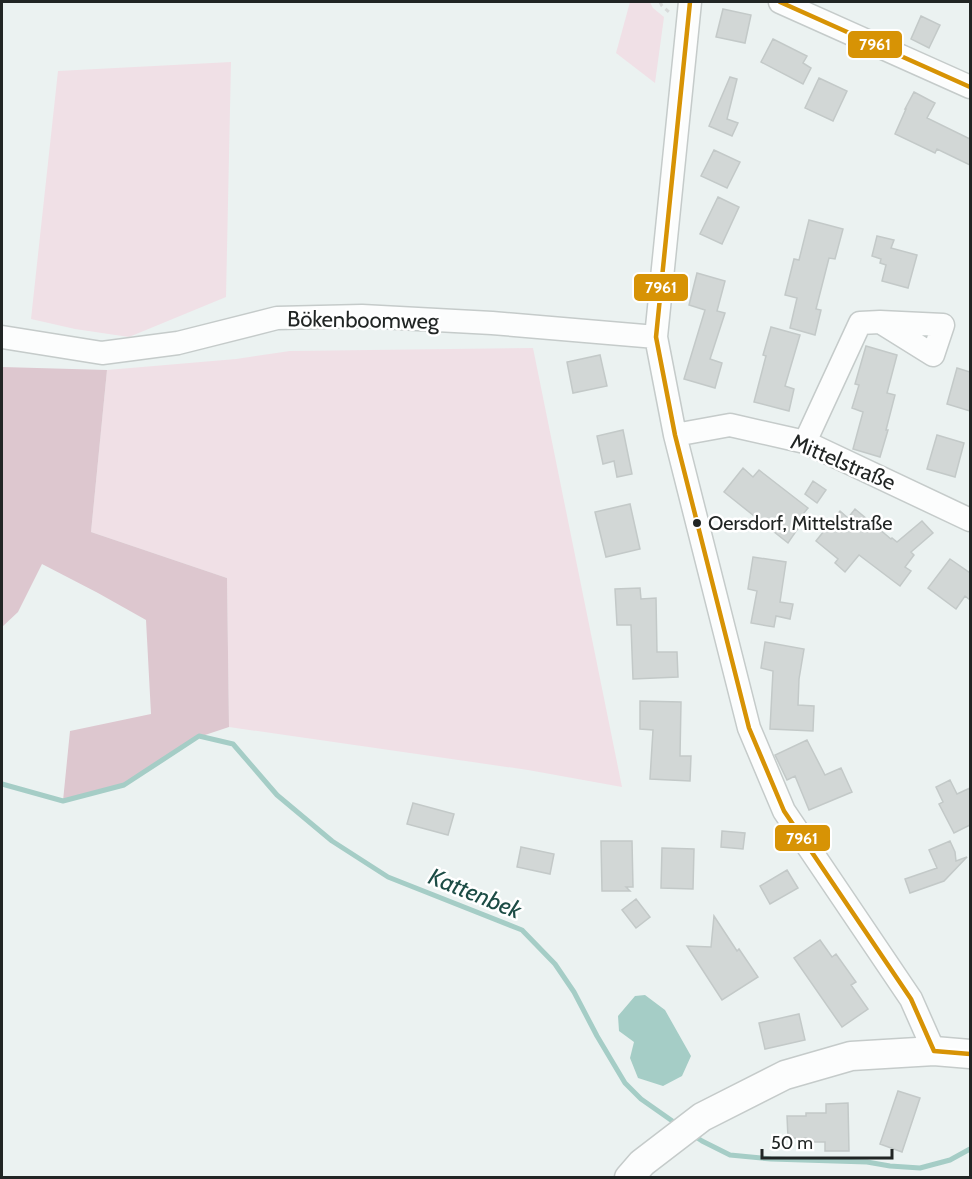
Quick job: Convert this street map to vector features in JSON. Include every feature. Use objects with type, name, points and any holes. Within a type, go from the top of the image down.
[{"type":"main road","points":[[629,1178],[642,1163],[702,1118],[785,1075],[851,1056],[934,1051],[970,1054]]},
{"type":"street","points":[[690,2],[656,337],[675,435],[748,728],[784,811],[911,999],[934,1051]]},
{"type":"street","points":[[780,2],[970,87]]},
{"type":"street","name":"Bökenboomweg","points":[[2,338],[102,352],[178,343],[278,318],[362,316],[492,323],[656,337]]},
{"type":"street","points":[[805,442],[860,322],[880,322]]},
{"type":"street","name":"Mittelstraße","points":[[675,435],[729,425],[805,442],[970,520]]},
{"type":"shaded area","points":[[630,2],[650,2],[653,8],[664,17],[655,83],[616,53]]},
{"type":"shaded area","points":[[231,62],[226,297],[129,337],[75,329],[31,319],[58,71]]},
{"type":"shaded area","points":[[533,348],[622,787],[528,770],[229,727],[227,578],[91,532],[107,370],[236,359],[290,351]]},
{"type":"shaded area","points":[[2,367],[107,370],[91,532],[227,578],[229,727],[199,737],[124,785],[63,801],[70,731],[151,714],[146,620],[42,564],[18,612],[2,627]]},
{"type":"shaded area","points":[[645,995],[665,1010],[691,1056],[682,1076],[663,1086],[638,1078],[630,1058],[634,1042],[619,1031],[618,1016],[635,996]]},
{"type":"building","points":[[723,9],[751,15],[745,43],[716,37]]},
{"type":"building","points":[[921,16],[940,25],[929,48],[911,39]]},
{"type":"building","points":[[773,39],[807,56],[803,63],[811,68],[803,84],[761,62]]},
{"type":"building","points":[[730,77],[737,79],[727,119],[738,123],[732,136],[709,126]]},
{"type":"building","points":[[819,78],[847,91],[833,121],[805,108]]},
{"type":"building","points":[[914,92],[935,103],[927,118],[970,139],[970,165],[937,149],[935,153],[895,134]]},
{"type":"building","points":[[714,150],[740,162],[727,188],[701,176]]},
{"type":"building","points":[[718,197],[739,207],[722,244],[700,234]]},
{"type":"building","points":[[809,220],[843,229],[835,259],[829,258],[816,309],[821,310],[815,335],[790,328],[797,298],[785,295],[794,259],[799,260]]},
{"type":"building","points":[[877,236],[894,240],[891,248],[917,255],[908,288],[882,281],[886,265],[880,263],[881,259],[872,256]]},
{"type":"building","points":[[697,273],[725,281],[717,311],[725,313],[710,359],[722,363],[715,388],[684,379],[705,310],[689,305]]},
{"type":"building","points":[[771,327],[800,335],[785,386],[794,389],[789,411],[754,402]]},
{"type":"building","points":[[866,346],[897,355],[887,393],[895,395],[880,457],[853,449],[863,412],[852,408],[859,385],[855,384]]},
{"type":"building","points":[[600,355],[607,386],[573,393],[567,362]]},
{"type":"building","points":[[957,368],[970,372],[970,411],[947,404]]},
{"type":"building","points":[[623,430],[632,474],[617,477],[614,461],[603,464],[597,436]]},
{"type":"building","points":[[937,435],[964,443],[955,477],[927,469]]},
{"type":"building","points":[[743,468],[753,477],[759,470],[808,508],[795,524],[799,527],[788,543],[724,492]]},
{"type":"building","points":[[813,481],[826,490],[817,503],[805,494]]},
{"type":"building","points":[[630,504],[640,549],[606,557],[595,512]]},
{"type":"building","points":[[855,509],[897,542],[922,521],[933,533],[911,552],[914,555],[905,567],[911,571],[900,586],[859,555],[845,572],[835,563],[838,559],[816,541],[840,511],[848,518]]},
{"type":"building","points":[[753,557],[786,562],[780,602],[793,604],[790,619],[776,616],[774,627],[751,623],[757,591],[748,589]]},
{"type":"building","points":[[950,559],[970,573],[970,600],[965,596],[956,609],[928,588]]},
{"type":"building","points":[[640,588],[641,599],[656,598],[657,652],[677,652],[678,677],[633,679],[631,625],[617,625],[615,589]]},
{"type":"building","points":[[765,642],[804,649],[798,705],[814,706],[813,731],[770,729],[773,671],[761,668]]},
{"type":"building","points":[[640,701],[681,702],[680,756],[691,756],[690,781],[650,779],[653,730],[640,729]]},
{"type":"building","points":[[807,740],[825,775],[841,768],[852,792],[809,810],[795,776],[787,780],[775,755]]},
{"type":"building","points":[[950,780],[957,794],[970,788],[970,825],[954,833],[939,804],[943,802],[936,787]]},
{"type":"building","points":[[413,803],[454,814],[448,835],[407,824]]},
{"type":"building","points":[[722,831],[745,833],[743,849],[721,847]]},
{"type":"building","points":[[601,841],[632,841],[633,887],[626,887],[630,891],[602,891]]},
{"type":"building","points":[[950,841],[956,861],[967,857],[944,881],[910,893],[905,879],[937,868],[929,850]]},
{"type":"building","points":[[521,847],[554,854],[550,874],[517,867]]},
{"type":"building","points":[[662,848],[694,849],[693,889],[661,888]]},
{"type":"building","points":[[787,870],[798,888],[770,904],[760,886]]},
{"type":"building","points":[[636,899],[650,917],[636,928],[622,910]]},
{"type":"building","points":[[714,916],[737,951],[739,949],[758,977],[722,1000],[687,946],[711,947]]},
{"type":"building","points":[[820,940],[832,957],[836,954],[856,982],[851,985],[868,1009],[842,1027],[794,958]]},
{"type":"building","points":[[799,1014],[805,1040],[765,1049],[759,1023]]},
{"type":"building","points":[[898,1091],[920,1098],[902,1152],[880,1144]]},
{"type":"building","points":[[848,1103],[849,1151],[825,1151],[825,1142],[807,1142],[806,1138],[788,1138],[787,1116],[826,1113],[826,1104]]},
{"type":"waterway","name":"Kattenbek","points":[[2,784],[63,801],[124,785],[199,736],[233,744],[277,795],[332,841],[388,877],[522,930],[555,964],[574,992],[625,1083],[641,1099],[678,1125]]},
{"type":"waterway","name":"Kattenbek","points":[[693,1135],[730,1155],[771,1159],[867,1162],[920,1168],[950,1160],[970,1149]]},
{"type":"transit line","name":"7961","points":[[690,2],[656,337],[675,435],[749,728],[784,811],[911,999],[934,1051],[970,1054]]},
{"type":"transit line","name":"7961","points":[[780,2],[970,87]]},
{"type":"place","name":"Oersdorf, Mittelstraße","points":[[697,523]]}]
